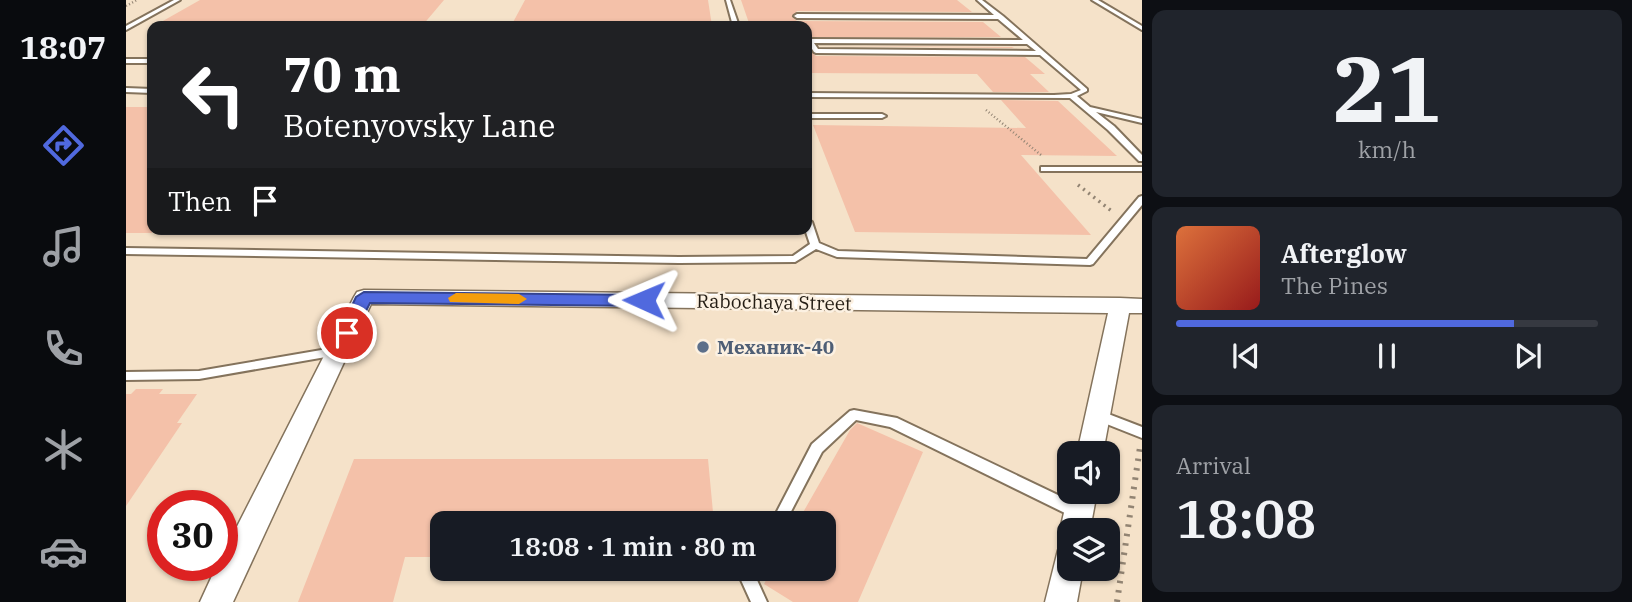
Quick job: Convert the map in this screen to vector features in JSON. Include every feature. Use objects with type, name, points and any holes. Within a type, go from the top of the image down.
[{"type":"street","name":"Rabochaya Street","points":[[338,351],[364,297],[1131,306]]},
{"type":"street","points":[[1093,441],[1131,306]]},
{"type":"street","points":[[216,602],[338,351]]},
{"type":"street","points":[[1061,602],[1065,581]]},
{"type":"lane","points":[[126,28],[178,0]]},
{"type":"lane","points":[[728,0],[734,21]]},
{"type":"lane","points":[[812,95],[1072,96],[1086,90],[979,0]]},
{"type":"lane","points":[[1094,0],[1142,28]]},
{"type":"lane","points":[[797,16],[1001,17]]},
{"type":"lane","points":[[812,41],[1030,42]]},
{"type":"lane","points":[[812,44],[816,51],[1044,53]]},
{"type":"lane","points":[[126,61],[147,61]]},
{"type":"lane","points":[[126,90],[147,91]]},
{"type":"lane","points":[[1072,96],[1111,128],[1142,159]]},
{"type":"lane","points":[[1088,109],[1142,121]]},
{"type":"lane","points":[[812,116],[882,116]]},
{"type":"lane","points":[[1044,169],[1142,169]]},
{"type":"lane","points":[[812,235],[815,245],[837,254],[1090,261],[1142,198]]},
{"type":"lane","points":[[126,251],[782,260],[795,259],[815,245]]},
{"type":"lane","points":[[126,376],[199,375],[338,351]]},
{"type":"lane","points":[[784,511],[817,448],[854,415],[892,422],[1079,511]]},
{"type":"lane","points":[[1098,415],[1142,434]]},
{"type":"lane","points":[[748,581],[759,602]]},
{"type":"path","points":[[126,6],[137,0]]},
{"type":"path","points":[[1117,602],[1142,434]]},
{"type":"building","points":[[200,0],[444,0],[426,21],[163,21]]},
{"type":"building","points":[[525,0],[708,0],[711,21],[514,21]]},
{"type":"building","points":[[741,0],[957,0],[972,12],[797,11],[792,17],[797,21],[748,21]]},
{"type":"building","points":[[812,21],[983,22],[1001,37],[812,38]]},
{"type":"building","points":[[819,46],[1012,47],[1014,48]]},
{"type":"building","points":[[812,52],[816,56],[1025,57],[1045,74],[1030,74],[1049,92],[993,92],[977,74],[812,73]]},
{"type":"building","points":[[1001,100],[1058,101],[1117,156],[1021,155],[1091,235],[855,232],[813,125],[1026,128]]},
{"type":"building","points":[[126,107],[147,107],[147,233],[126,233]]},
{"type":"building","points":[[136,389],[163,389],[159,394],[197,394],[177,423],[182,423],[126,506],[126,394],[131,394]]},
{"type":"building","points":[[857,423],[923,452],[858,602],[793,602],[764,584],[766,581],[836,581],[836,511],[804,511],[850,430]]},
{"type":"building","points":[[354,459],[708,459],[713,511],[430,511],[430,557],[405,557],[393,602],[298,602]]},
{"type":"slow traffic","points":[[456,298],[519,299]]},
{"type":"place","name":"Механик-40","points":[[703,347]]},
{"type":"route","points":[[347,333],[364,297],[644,300]]}]
